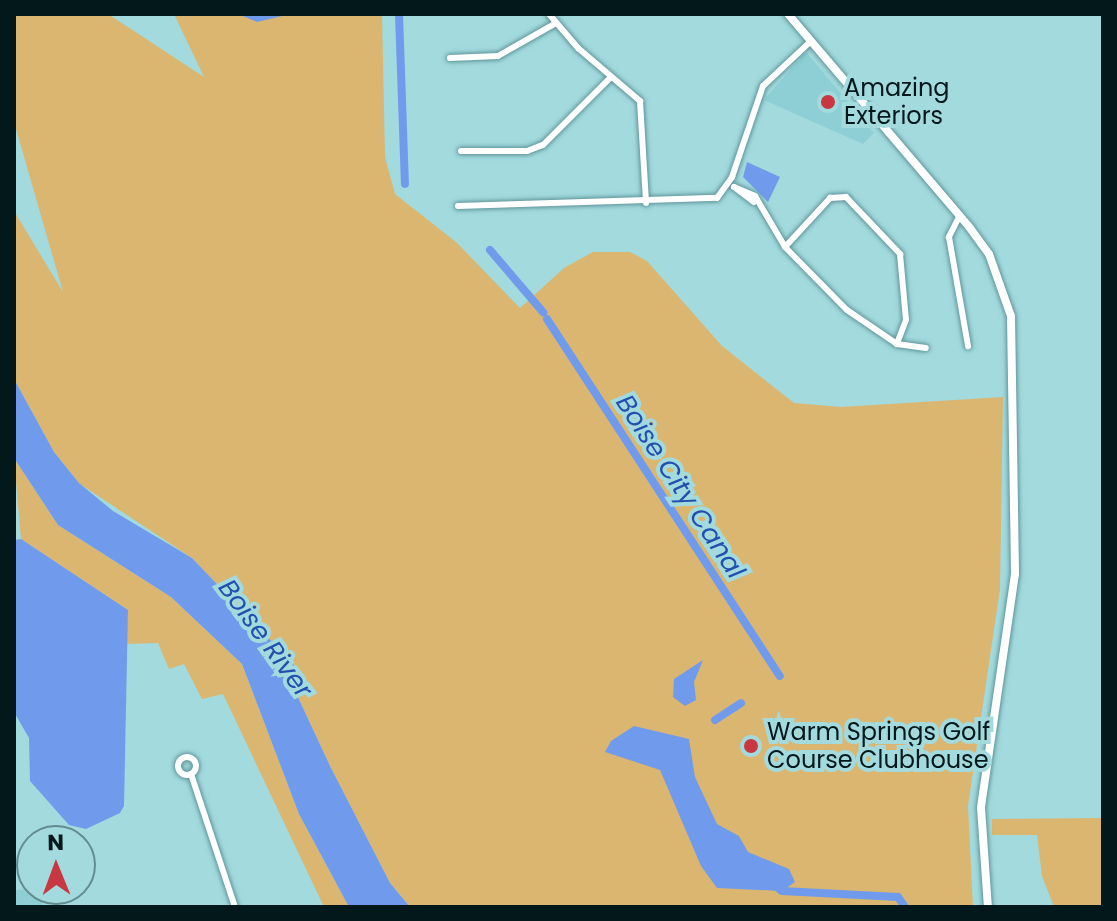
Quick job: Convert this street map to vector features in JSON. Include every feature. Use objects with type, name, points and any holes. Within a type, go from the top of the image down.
[{"type":"street","points":[[549,14],[643,107],[646,203]]},
{"type":"street","points":[[788,14],[960,215],[989,254],[999,278],[1014,344],[1015,574],[981,808],[988,907]]},
{"type":"street","points":[[450,58],[498,56],[556,23]]},
{"type":"street","points":[[458,206],[709,202],[731,186],[763,86],[811,41]]},
{"type":"street","points":[[461,151],[535,149],[611,77]]},
{"type":"street","points":[[731,186],[749,190],[785,247],[827,293],[897,344],[926,348]]},
{"type":"street","points":[[785,247],[838,195],[846,197],[900,254],[906,320],[897,344]]},
{"type":"street","points":[[960,215],[949,237],[968,346]]},
{"type":"street","points":[[191,774],[235,907]]},
{"type":"shaded area","points":[[14,14],[108,14],[204,77],[174,14],[382,14],[385,157],[395,194],[456,242],[520,308],[564,268],[593,252],[630,252],[647,261],[722,346],[794,403],[841,407],[1003,397],[1000,589],[968,806],[973,907],[410,907],[390,883],[330,766],[296,693],[298,669],[192,558],[80,484],[54,452],[14,379],[14,211],[63,292],[14,122]]},
{"type":"shaded area","points":[[806,52],[874,133],[863,144],[764,100]]},
{"type":"shaded area","points":[[14,458],[58,525],[171,597],[242,664],[299,814],[349,907],[324,907],[223,694],[202,699],[184,664],[169,669],[158,643],[125,644],[128,610],[21,539]]},
{"type":"shaded area","points":[[1103,818],[1103,907],[1054,907],[1042,876],[1037,835],[992,835],[992,819]]},
{"type":"shaded area","points":[[14,890],[16,905],[43,907],[14,907]]},
{"type":"water","points":[[238,14],[291,14],[257,22]]},
{"type":"water","points":[[747,162],[780,177],[768,202],[743,177]]},
{"type":"water","name":"Boise River","points":[[14,379],[54,452],[79,483],[113,511],[192,558],[298,669],[296,693],[330,766],[390,883],[410,907],[349,907],[299,814],[242,664],[171,597],[58,525],[14,458]]},
{"type":"water","points":[[21,539],[128,610],[124,806],[120,813],[94,825],[69,825],[30,781],[29,738],[14,712],[14,540]]},
{"type":"water","points":[[703,660],[694,682],[696,700],[685,706],[673,697],[674,679]]},
{"type":"water","points":[[634,726],[689,739],[695,777],[717,824],[739,836],[748,852],[789,869],[795,882],[782,891],[717,888],[701,866],[660,770],[605,752],[611,741]]},
{"type":"waterway","name":"Boise City Canal","points":[[399,14],[405,184]]},
{"type":"waterway","name":"Boise City Canal","points":[[490,250],[543,312]]},
{"type":"waterway","name":"Boise City Canal","points":[[547,319],[780,676]]},
{"type":"waterway","name":"Boise City Canal","points":[[715,720],[741,703]]},
{"type":"waterway","name":"Boise City Canal","points":[[773,884],[782,891],[898,897],[905,907]]},
{"type":"place","name":"Amazing Exteriors","points":[[828,102]]},
{"type":"place","name":"Warm Springs Golf Course Clubhouse","points":[[751,746]]}]
